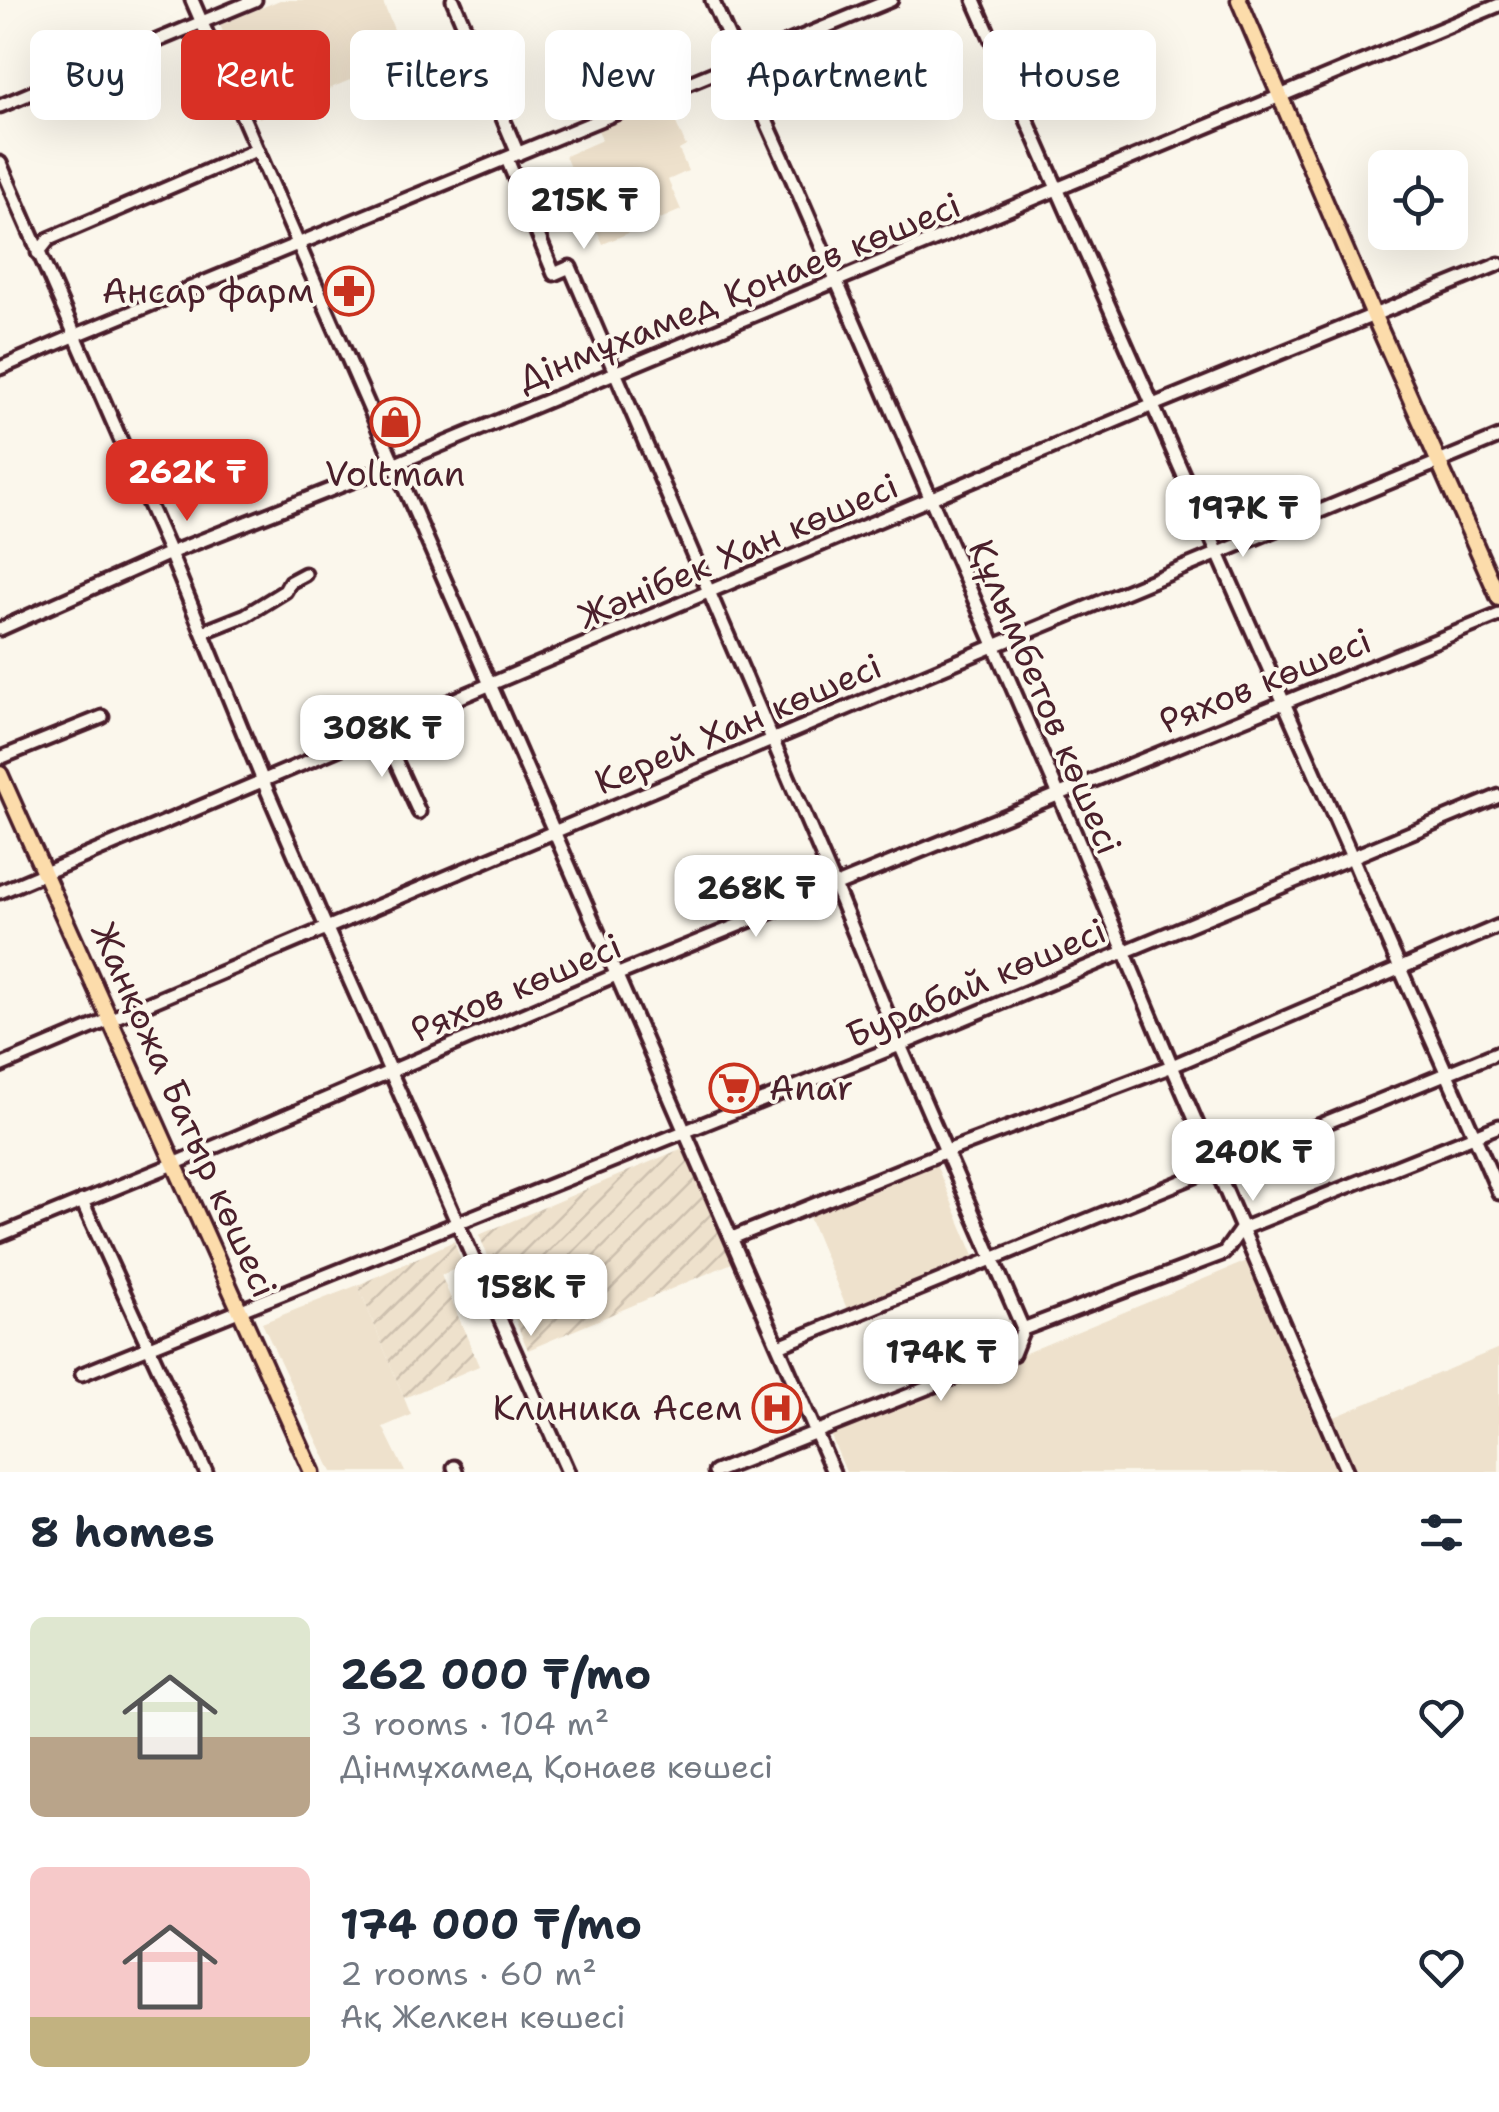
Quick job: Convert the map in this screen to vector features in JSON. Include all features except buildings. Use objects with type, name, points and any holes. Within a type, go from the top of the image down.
[{"type":"main road","points":[[1239,0],[1499,598]]},
{"type":"main road","name":"Жанқожа Батыр көшесі","points":[[0,774],[312,1472]]},
{"type":"street","points":[[192,0],[833,1472]]},
{"type":"street","points":[[0,106],[254,0]]},
{"type":"street","points":[[453,0],[554,274],[570,267],[1024,1329]]},
{"type":"street","name":"Құлымбетов көшесі","points":[[712,0],[725,30]]},
{"type":"street","points":[[817,30],[891,0]]},
{"type":"street","points":[[974,0],[1499,1192]]},
{"type":"street","name":"Дінмұхамед Қонаев көшесі","points":[[0,629],[170,552],[394,465],[837,282],[1499,2]]},
{"type":"street","points":[[0,368],[711,74]]},
{"type":"street","name":"Құлымбетов көшесі","points":[[765,120],[1059,795],[1347,1472]]},
{"type":"street","points":[[38,253],[49,239],[256,150]]},
{"type":"street","points":[[0,163],[170,552],[326,929],[568,1472]]},
{"type":"street","name":"Жәнібек Хан көшесі","points":[[0,892],[708,592],[1499,264]]},
{"type":"street","name":"Керей Хан көшесі","points":[[0,1066],[1499,437]]},
{"type":"street","points":[[203,632],[246,615],[305,574]]},
{"type":"street","name":"Ряхов көшесі","points":[[0,1235],[616,975],[1499,615]]},
{"type":"street","points":[[0,758],[102,717]]},
{"type":"street","points":[[382,731],[419,812]]},
{"type":"street","name":"Бурабай көшесі","points":[[82,1374],[900,1045],[1499,796]]},
{"type":"street","points":[[732,1238],[947,1150],[1172,1066],[1499,926]]},
{"type":"street","points":[[779,1346],[1499,1052]]},
{"type":"street","points":[[715,1472],[1013,1354],[1024,1329],[1224,1254],[1242,1229],[1499,1126]]},
{"type":"street","points":[[82,1201],[206,1472]]},
{"type":"shaded area","points":[[280,0],[382,0],[394,30],[350,30],[350,80],[330,88],[330,30],[222,30],[220,25]]},
{"type":"shaded area","points":[[621,120],[675,120],[686,146],[679,150],[688,171],[668,180],[681,210],[603,244],[565,156],[602,140],[598,130]]},
{"type":"shaded area","points":[[683,1148],[732,1263],[528,1350],[479,1235]]},
{"type":"shaded area","points":[[935,1162],[974,1256],[847,1309],[808,1215]]},
{"type":"shaded area","points":[[454,1241],[463,1266],[441,1275],[479,1366],[404,1398],[358,1285]]},
{"type":"shaded area","points":[[1247,1261],[1318,1424],[1499,1348],[1499,1472],[846,1472],[830,1434]]},
{"type":"shaded area","points":[[358,1285],[411,1415],[383,1427],[405,1472],[332,1472],[262,1323]]},
{"type":"place","name":"Ансар фарм","points":[[349,291]]},
{"type":"place","name":"Voltman","points":[[395,422]]},
{"type":"place","name":"Anar","points":[[734,1088]]},
{"type":"place","name":"Клиника Асем","points":[[777,1408]]}]
